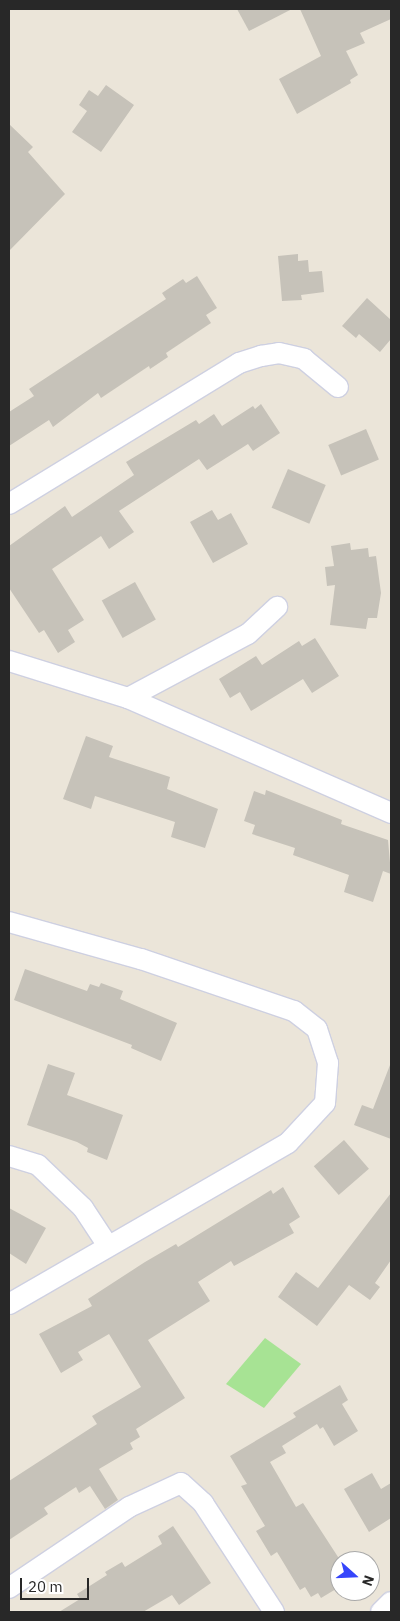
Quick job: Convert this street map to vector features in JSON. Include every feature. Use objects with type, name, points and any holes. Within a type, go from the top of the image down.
[{"type":"street","points":[[9,504],[239,363],[279,353],[304,359],[338,387]]},
{"type":"street","points":[[128,698],[248,634],[277,607]]},
{"type":"street","points":[[9,661],[128,698],[391,813]]},
{"type":"street","points":[[9,922],[141,959],[294,1011],[317,1029],[328,1063],[325,1102],[288,1143],[9,1304]]},
{"type":"street","points":[[9,1156],[38,1165],[83,1208],[108,1246]]},
{"type":"street","points":[[9,1588],[129,1507],[181,1483],[203,1504],[274,1612]]},
{"type":"street","points":[[382,1612],[391,1602]]},
{"type":"green space","points":[[265,1338],[301,1364],[264,1408],[226,1384]]},
{"type":"building","points":[[237,9],[292,9],[249,31]]},
{"type":"building","points":[[300,9],[391,9],[391,19],[360,33],[365,43],[346,51],[358,75],[350,80],[351,83],[297,114],[279,79],[321,56]]},
{"type":"building","points":[[106,85],[134,105],[101,152],[72,132],[87,111],[79,105],[89,90],[98,96]]},
{"type":"building","points":[[9,124],[33,147],[28,152],[65,194],[9,251]]},
{"type":"building","points":[[298,254],[298,261],[308,260],[309,272],[322,271],[324,292],[301,295],[302,300],[282,301],[278,256]]},
{"type":"building","points":[[197,276],[217,308],[206,315],[211,323],[166,353],[168,357],[150,369],[149,366],[101,398],[98,393],[53,427],[49,420],[9,446],[9,412],[34,396],[29,389],[166,299],[162,293],[183,279],[186,283]]},
{"type":"building","points":[[367,298],[391,320],[391,339],[380,352],[359,334],[356,338],[342,326]]},
{"type":"building","points":[[261,404],[280,433],[253,451],[248,444],[207,470],[199,459],[119,511],[134,532],[109,549],[101,536],[52,569],[84,620],[68,630],[75,642],[58,653],[44,630],[39,633],[9,588],[9,546],[65,506],[72,517],[134,475],[126,462],[196,420],[199,424],[214,414],[222,426],[253,406],[255,409]]},
{"type":"building","points":[[366,429],[379,459],[341,475],[328,445]]},
{"type":"building","points":[[288,469],[326,485],[309,524],[272,508]]},
{"type":"building","points":[[212,510],[218,520],[231,513],[248,544],[213,563],[190,522]]},
{"type":"building","points":[[350,543],[351,550],[368,548],[369,557],[376,556],[381,593],[377,618],[368,618],[366,629],[330,625],[335,585],[327,586],[325,567],[334,566],[331,546]]},
{"type":"building","points":[[135,582],[156,620],[123,638],[102,600]]},
{"type":"building","points":[[315,638],[339,676],[312,693],[303,679],[251,711],[240,692],[230,698],[219,679],[256,656],[262,665],[299,641],[302,646]]},
{"type":"building","points":[[86,736],[113,746],[109,757],[170,777],[167,789],[218,809],[205,848],[171,837],[175,822],[95,796],[91,809],[63,799]]},
{"type":"building","points":[[266,790],[342,820],[341,824],[388,840],[391,874],[383,871],[373,902],[344,892],[349,875],[293,855],[295,848],[252,834],[255,825],[244,821],[254,791],[265,795]]},
{"type":"building","points":[[25,969],[87,991],[90,984],[99,987],[101,983],[123,991],[120,999],[177,1023],[161,1061],[131,1048],[132,1045],[14,1000]]},
{"type":"building","points":[[48,1064],[75,1073],[67,1095],[123,1115],[107,1160],[87,1152],[88,1148],[77,1142],[27,1125]]},
{"type":"building","points":[[390,1065],[391,1139],[354,1125],[362,1105],[373,1109]]},
{"type":"building","points":[[344,1140],[369,1169],[339,1195],[314,1166]]},
{"type":"building","points":[[283,1187],[300,1217],[289,1224],[294,1233],[234,1266],[231,1261],[198,1282],[210,1301],[148,1340],[185,1398],[136,1429],[140,1437],[130,1443],[133,1449],[99,1469],[118,1500],[105,1509],[90,1486],[79,1493],[76,1487],[44,1508],[48,1514],[9,1540],[9,1481],[97,1424],[92,1416],[141,1387],[109,1334],[78,1352],[83,1360],[61,1373],[39,1334],[92,1306],[88,1299],[145,1262],[176,1244],[178,1247],[271,1190],[273,1194]]},
{"type":"building","points":[[391,1193],[391,1260],[375,1283],[380,1287],[370,1300],[349,1285],[317,1326],[278,1297],[296,1272],[318,1288]]},
{"type":"building","points":[[9,1208],[46,1228],[26,1264],[9,1253]]},
{"type":"building","points":[[340,1385],[348,1400],[342,1404],[358,1431],[334,1446],[323,1427],[320,1429],[317,1424],[282,1446],[286,1453],[270,1462],[296,1507],[303,1503],[334,1551],[330,1551],[330,1593],[321,1598],[318,1593],[311,1597],[305,1587],[300,1590],[277,1552],[271,1556],[256,1531],[265,1526],[241,1486],[247,1484],[230,1456],[296,1417],[293,1413]]},
{"type":"building","points":[[372,1473],[381,1489],[391,1483],[391,1518],[369,1532],[344,1489]]},
{"type":"building","points":[[173,1526],[211,1583],[179,1605],[172,1595],[143,1612],[59,1612],[80,1599],[77,1594],[107,1575],[105,1572],[122,1562],[125,1567],[162,1544],[158,1536]]}]
